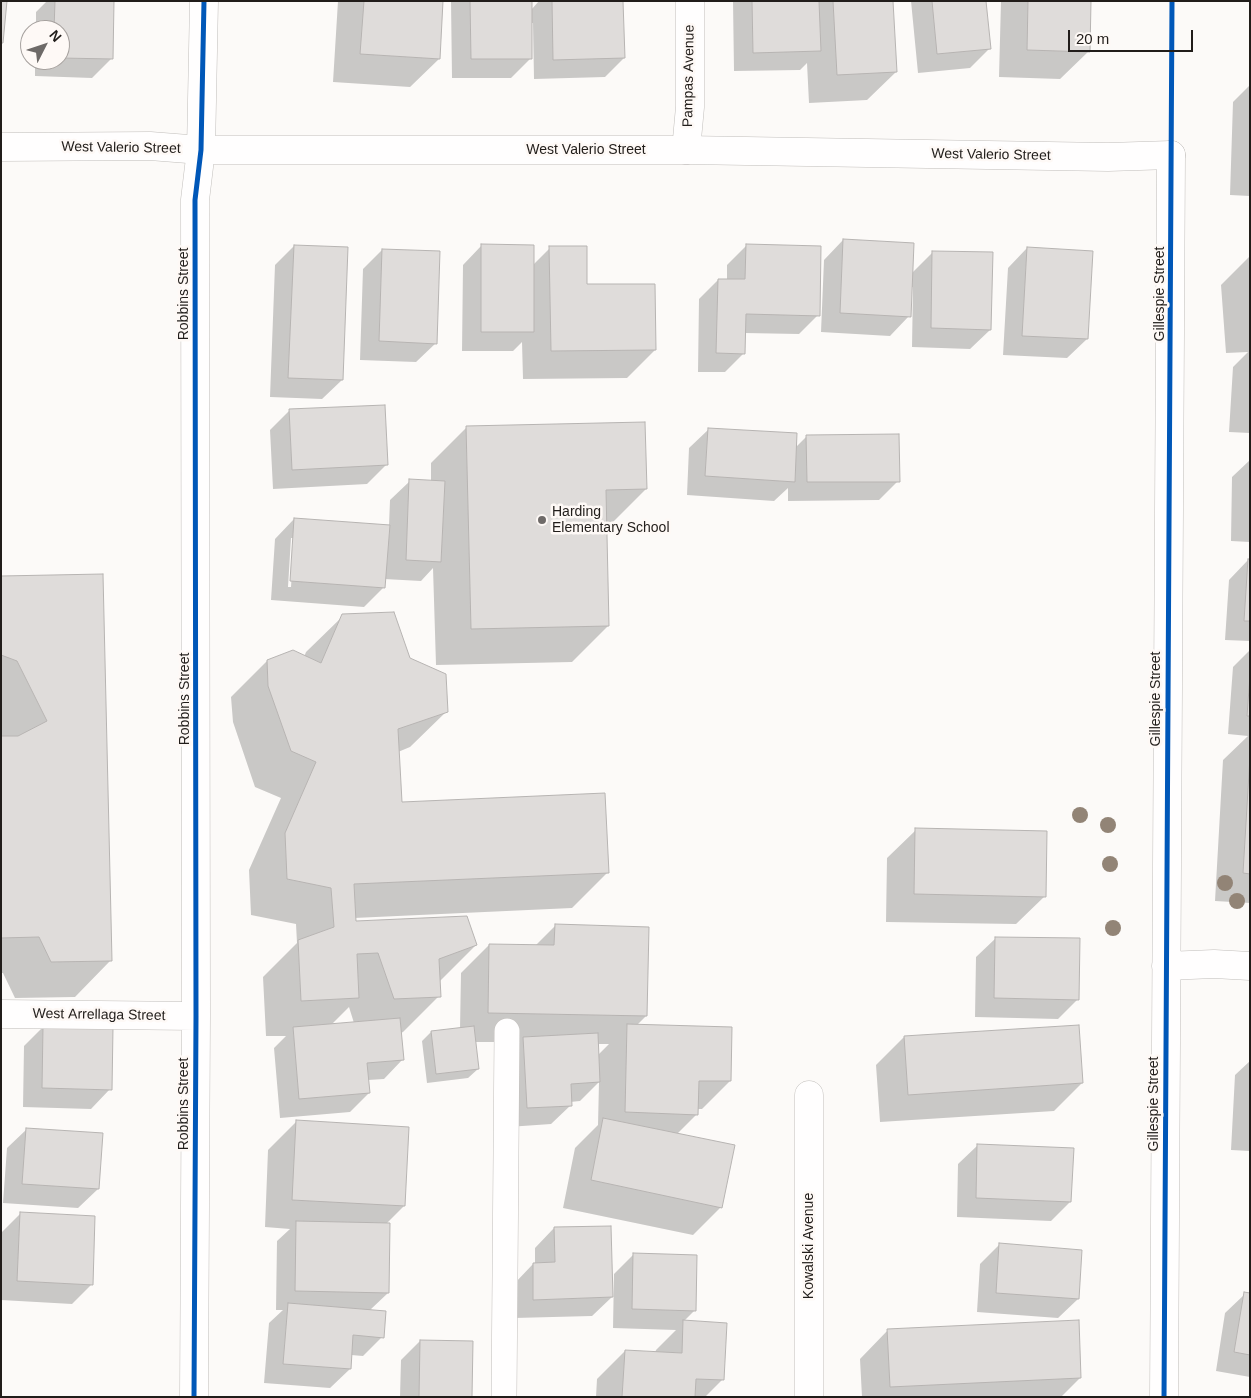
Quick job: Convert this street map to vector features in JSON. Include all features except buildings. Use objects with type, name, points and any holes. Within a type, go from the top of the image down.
[{"type":"street","name":"Robbins Street","points":[[194,1397],[196,1016],[195,200],[201,150],[204,97],[204,1]]},
{"type":"street","name":"Pampas Avenue","points":[[686,150],[690,107],[690,1]]},
{"type":"street","name":"West Valerio Street","points":[[1,147],[150,146],[201,150],[686,150],[1108,157],[1171,155]]},
{"type":"street","name":"Gillespie Street","points":[[1164,1397],[1171,155]]},
{"type":"street","points":[[1166,966],[1214,964],[1250,966]]},
{"type":"street","name":"West Arrellaga Street","points":[[1,1014],[196,1016]]},
{"type":"street","name":"Kowalski Avenue","points":[[808,1095],[809,1397]]},
{"type":"lane","points":[[504,1397],[507,1031]]},
{"type":"cycle path","points":[[194,1397],[196,1016],[195,200],[201,150],[204,1]]},
{"type":"cycle path","points":[[1164,1397],[1172,1]]},
{"type":"place","name":"Harding Elementary School","points":[[542,520]]}]
